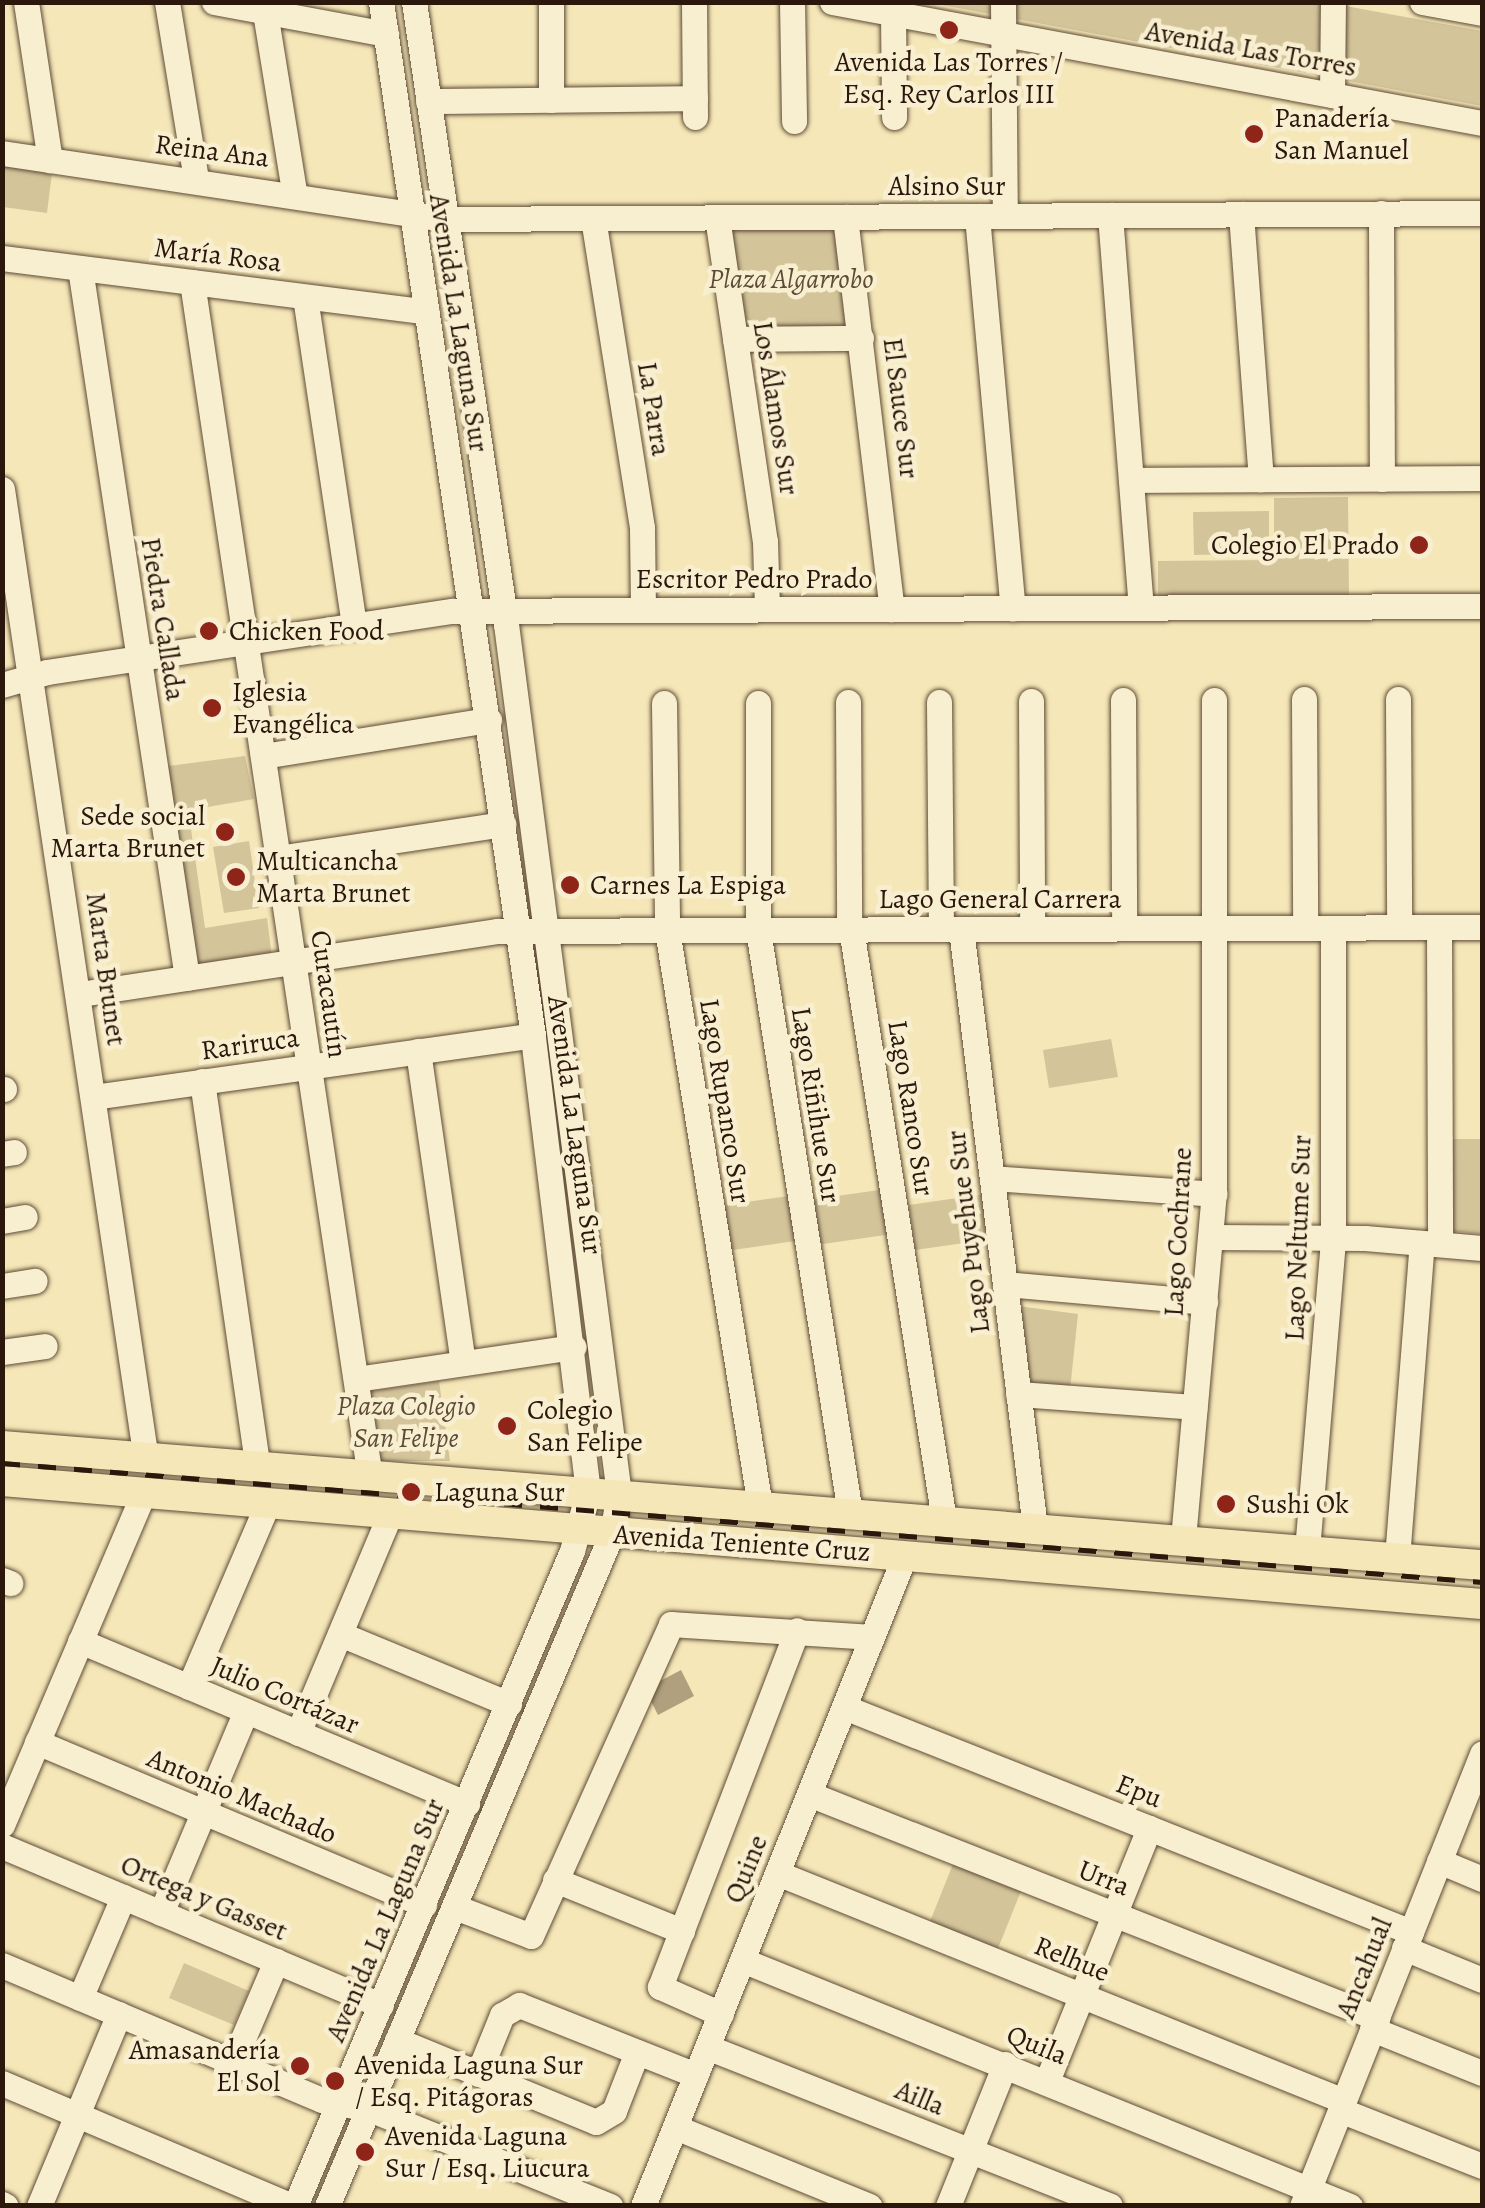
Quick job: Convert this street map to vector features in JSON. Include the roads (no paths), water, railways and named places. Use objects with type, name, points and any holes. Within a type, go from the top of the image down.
[{"type":"main road","name":"Avenida Teniente Cruz","points":[[2,1446],[1482,1565]]},
{"type":"main road","name":"Avenida Teniente Cruz","points":[[2,1481],[1482,1604]]},
{"type":"street","points":[[26,2],[50,160]]},
{"type":"street","points":[[167,2],[196,179]]},
{"type":"street","points":[[214,2],[386,34]]},
{"type":"street","name":"Avenida La Laguna Sur","points":[[294,2206],[581,1530],[588,1492],[574,1347],[519,930],[381,2]]},
{"type":"street","name":"Avenida La Laguna Sur","points":[[336,2203],[369,2109],[612,1532],[620,1494],[504,610],[414,2]]},
{"type":"street","points":[[551,2],[551,100]]},
{"type":"street","points":[[428,101],[551,100],[695,108],[694,2]]},
{"type":"street","points":[[792,2],[794,121]]},
{"type":"street","name":"Avenida Las Torres","points":[[832,2],[1482,123]]},
{"type":"street","points":[[1003,2],[1005,216]]},
{"type":"street","points":[[1332,95],[1333,2]]},
{"type":"street","points":[[1435,4],[1482,13]]},
{"type":"street","points":[[264,12],[294,192]]},
{"type":"street","points":[[892,14],[894,117]]},
{"type":"street","name":"Reina Ana","points":[[2,154],[294,192],[412,214]]},
{"type":"street","points":[[1381,213],[1382,478]]},
{"type":"street","name":"Alsino Sur","points":[[412,214],[446,219],[1482,213]]},
{"type":"street","points":[[1240,214],[1262,479]]},
{"type":"street","points":[[1110,215],[1142,608]]},
{"type":"street","name":"El Sauce Sur","points":[[845,216],[892,608]]},
{"type":"street","points":[[977,216],[1013,608]]},
{"type":"street","name":"La Parra","points":[[592,218],[642,528],[643,610]]},
{"type":"street","name":"Los Álamos Sur","points":[[717,218],[766,542],[767,609]]},
{"type":"street","name":"María Rosa","points":[[2,258],[427,312]]},
{"type":"street","name":"Piedra Callada","points":[[80,268],[187,978]]},
{"type":"street","name":"Curacautín","points":[[192,282],[370,1478]]},
{"type":"street","points":[[305,297],[354,626]]},
{"type":"street","points":[[735,339],[861,338]]},
{"type":"street","points":[[1131,480],[1482,478]]},
{"type":"street","name":"Marta Brunet","points":[[2,489],[146,1459]]},
{"type":"street","name":"Escritor Pedro Prado","points":[[2,685],[138,658],[472,610],[1482,606]]},
{"type":"street","points":[[1304,699],[1305,928]]},
{"type":"street","points":[[1398,699],[1398,928]]},
{"type":"street","points":[[1123,700],[1124,928]]},
{"type":"street","name":"Lago Cochrane","points":[[1183,1539],[1214,1194],[1214,700]]},
{"type":"street","points":[[1031,701],[1032,929]]},
{"type":"street","name":"Lago Ranco Sur","points":[[848,702],[852,930],[944,1520]]},
{"type":"street","name":"Lago Puyehue Sur","points":[[939,702],[951,929],[992,1178],[1035,1527]]},
{"type":"street","name":"Lago Rupanco Sur","points":[[664,703],[667,930],[760,1506]]},
{"type":"street","name":"Lago Riñihue Sur","points":[[758,703],[758,930],[850,1513]]},
{"type":"street","points":[[263,756],[489,720]]},
{"type":"street","points":[[278,858],[503,824]]},
{"type":"street","name":"Lago General Carrera","points":[[80,994],[519,930],[1482,927]]},
{"type":"street","name":"Lago Neltume Sur","points":[[1306,1550],[1333,1238],[1333,928]]},
{"type":"street","points":[[1397,1558],[1431,1244],[1439,928]]},
{"type":"street","name":"Rariruca","points":[[94,1096],[533,1035]]},
{"type":"street","points":[[418,1051],[464,1363]]},
{"type":"street","points":[[202,1081],[258,1468]]},
{"type":"street","points":[[992,1178],[1214,1194]]},
{"type":"street","points":[[1211,1238],[1333,1238],[1482,1248]]},
{"type":"street","points":[[2,1286],[35,1281]]},
{"type":"street","points":[[1005,1284],[1204,1302]]},
{"type":"street","points":[[2,1352],[45,1346]]},
{"type":"street","points":[[356,1379],[574,1347]]},
{"type":"street","points":[[1018,1394],[1195,1407]]},
{"type":"street","points":[[2,1824],[143,1494]]},
{"type":"street","points":[[190,1687],[267,1504]]},
{"type":"street","points":[[298,1733],[390,1514]]},
{"type":"street","name":"Quine","points":[[644,2206],[905,1556]]},
{"type":"street","points":[[455,1907],[531,1936],[668,1626],[680,1621],[872,1637]]},
{"type":"street","points":[[721,2014],[660,1987],[798,1630]]},
{"type":"street","points":[[340,1634],[509,1704]]},
{"type":"street","name":"Julio Cortázar","points":[[80,1642],[467,1804]]},
{"type":"street","name":"Epu","points":[[844,1707],[1149,1828],[1408,1940],[1482,1980]]},
{"type":"street","points":[[161,1913],[246,1711]]},
{"type":"street","name":"Antonio Machado","points":[[37,1742],[424,1905]]},
{"type":"street","name":"Ancahual","points":[[1306,2195],[1480,1768]]},
{"type":"street","name":"Urra","points":[[809,1794],[1114,1914],[1482,2072]]},
{"type":"street","points":[[1046,2081],[1149,1828]]},
{"type":"street","name":"Ortega y Gasset","points":[[2,1846],[382,2005]]},
{"type":"street","points":[[1439,1861],[1482,1878]]},
{"type":"street","name":"Relhue","points":[[777,1873],[1081,1996],[1482,2166]]},
{"type":"street","points":[[555,1880],[682,1931]]},
{"type":"street","points":[[80,1998],[123,1897]]},
{"type":"street","points":[[402,1958],[426,1974]]},
{"type":"street","name":"Quila","points":[[742,1960],[1046,2081],[1306,2195],[1350,2206]]},
{"type":"street","points":[[233,2062],[276,1961]]},
{"type":"street","points":[[2,1965],[322,2100],[369,2109],[610,2206]]},
{"type":"street","points":[[478,2074],[502,2014],[514,2006],[696,2075]]},
{"type":"street","points":[[39,2206],[119,2014]]},
{"type":"street","points":[[398,2040],[601,2121],[614,2112],[637,2052]]},
{"type":"street","name":"Ailla","points":[[708,2046],[1110,2206]]},
{"type":"street","points":[[948,2206],[1004,2064]]},
{"type":"street","points":[[2,2083],[294,2206]]},
{"type":"street","points":[[675,2128],[870,2206]]},
{"type":"railway","points":[[2,1463],[1482,1582]]},
{"type":"place","name":"Avenida Las Torres / Esq. Rey Carlos III","points":[[949,30]]},
{"type":"place","name":"Panadería San Manuel","points":[[1254,134]]},
{"type":"place","name":"Colegio El Prado","points":[[1419,545]]},
{"type":"place","name":"Chicken Food","points":[[209,631]]},
{"type":"place","name":"Iglesia Evangélica","points":[[212,708]]},
{"type":"place","name":"Sede social Marta Brunet","points":[[225,832]]},
{"type":"place","name":"Multicancha Marta Brunet","points":[[236,877]]},
{"type":"place","name":"Carnes La Espiga","points":[[570,885]]},
{"type":"place","name":"Colegio San Felipe","points":[[507,1426]]},
{"type":"place","name":"Laguna Sur","points":[[411,1492]]},
{"type":"place","name":"Sushi Ok","points":[[1226,1504]]},
{"type":"place","name":"Amasandería El Sol","points":[[300,2066]]},
{"type":"place","name":"Avenida Laguna Sur / Esq. Pitágoras","points":[[335,2081]]},
{"type":"place","name":"Avenida Laguna Sur / Esq. Liucura","points":[[365,2152]]},
{"type":"park label","name":"Plaza Algarrobo","points":[[791,279]]},
{"type":"park label","name":"Plaza Colegio San Felipe","points":[[406,1422]]}]
